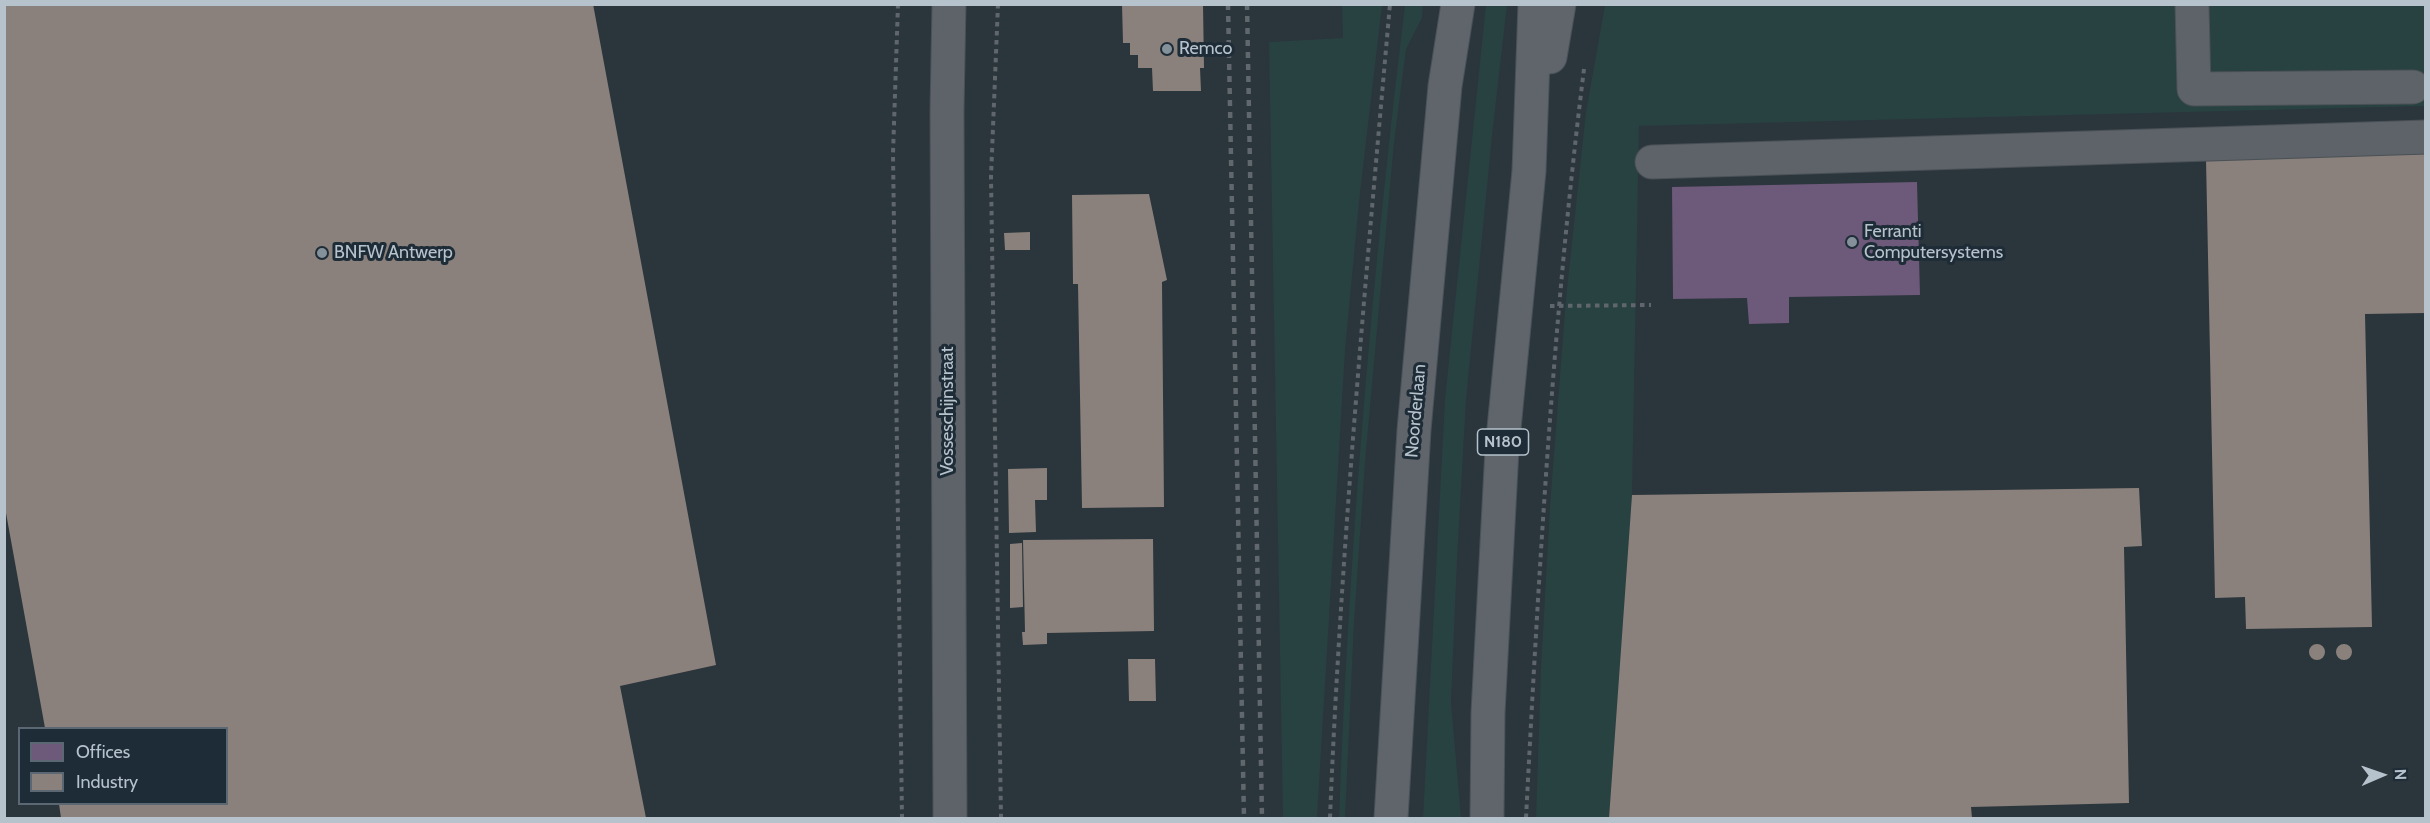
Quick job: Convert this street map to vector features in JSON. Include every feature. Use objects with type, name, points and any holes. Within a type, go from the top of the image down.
[{"type":"main road","points":[[1445,86],[1447,4]]},
{"type":"main road","name":"Noorderlaan","points":[[1391,819],[1414,430],[1445,86],[1458,4]]},
{"type":"main road","points":[[1529,171],[1535,4]]},
{"type":"main road","name":"N180","points":[[1487,819],[1488,713],[1502,449],[1529,171],[1559,4]]},
{"type":"street","name":"Vosseschijnstraat","points":[[949,4],[947,135],[950,819]]},
{"type":"street","points":[[2192,4],[2194,89],[2413,87]]},
{"type":"street","points":[[1652,162],[2426,137]]},
{"type":"path","points":[[898,4],[893,154],[902,819]]},
{"type":"path","points":[[998,4],[991,188],[1001,819]]},
{"type":"path","points":[[1330,819],[1350,475],[1390,4]]},
{"type":"path","points":[[1526,819],[1542,510],[1571,170],[1586,57]]},
{"type":"path","points":[[1516,306],[1651,305]]},
{"type":"green space","points":[[1342,5],[1382,5],[1359,202],[1345,351],[1317,818],[1283,818],[1269,42],[1343,38]]},
{"type":"green space","points":[[1405,5],[1423,5],[1422,18],[1406,49],[1394,143],[1365,462],[1354,623],[1345,818],[1339,818],[1343,716],[1363,411],[1382,208]]},
{"type":"green space","points":[[1486,5],[1507,5],[1466,400],[1451,702],[1461,818],[1423,818],[1445,399]]},
{"type":"green space","points":[[1605,5],[2425,5],[2425,106],[1639,126],[1632,495],[1609,818],[1536,818],[1550,506],[1566,298],[1586,112]]},
{"type":"building: Offices","points":[[1917,182],[1920,295],[1789,297],[1789,323],[1749,324],[1747,298],[1673,299],[1672,187]]},
{"type":"building: Industry","name":"BNFW Antwerp","points":[[4,4],[593,4],[716,665],[620,686],[646,818],[61,818],[59,805],[228,805],[228,727],[45,727],[4,502]]},
{"type":"building: Industry","name":"Remco","points":[[1122,4],[1203,4],[1204,68],[1200,68],[1201,91],[1153,91],[1152,68],[1138,68],[1138,55],[1130,55],[1130,43],[1123,43]]},
{"type":"building: Industry","points":[[2426,154],[2426,313],[2365,314],[2372,627],[2246,629],[2245,597],[2215,598],[2206,159]]},
{"type":"building: Industry","points":[[1149,194],[1167,280],[1162,282],[1164,507],[1082,508],[1078,284],[1073,284],[1072,195]]},
{"type":"building: Industry","points":[[1030,232],[1030,250],[1005,250],[1004,233]]},
{"type":"building: Industry","points":[[1047,468],[1047,500],[1035,500],[1036,532],[1009,533],[1008,469]]},
{"type":"building: Industry","points":[[2139,488],[2142,546],[2124,547],[2129,803],[1971,807],[1972,818],[1609,818],[1632,495]]},
{"type":"building: Industry","points":[[1153,539],[1154,631],[1047,633],[1047,644],[1023,645],[1022,632],[1025,632],[1023,540]]},
{"type":"building: Industry","points":[[1022,543],[1023,607],[1010,608],[1010,544]]},
{"type":"building: Industry","points":[[2317,644],[2323,646],[2325,652],[2323,658],[2317,660],[2311,658],[2309,652],[2311,646]]},
{"type":"building: Industry","points":[[2344,644],[2350,646],[2352,652],[2350,658],[2344,660],[2338,658],[2336,652],[2338,646]]},
{"type":"building: Industry","points":[[1128,659],[1155,659],[1156,701],[1129,701]]},
{"type":"railway","points":[[1228,4],[1244,818]]},
{"type":"railway","points":[[1247,4],[1262,818]]},
{"type":"place","name":"Remco","points":[[1167,49]]},
{"type":"place","name":"Ferranti Computersystems","points":[[1852,242]]},
{"type":"place","name":"BNFW Antwerp","points":[[322,253]]}]
